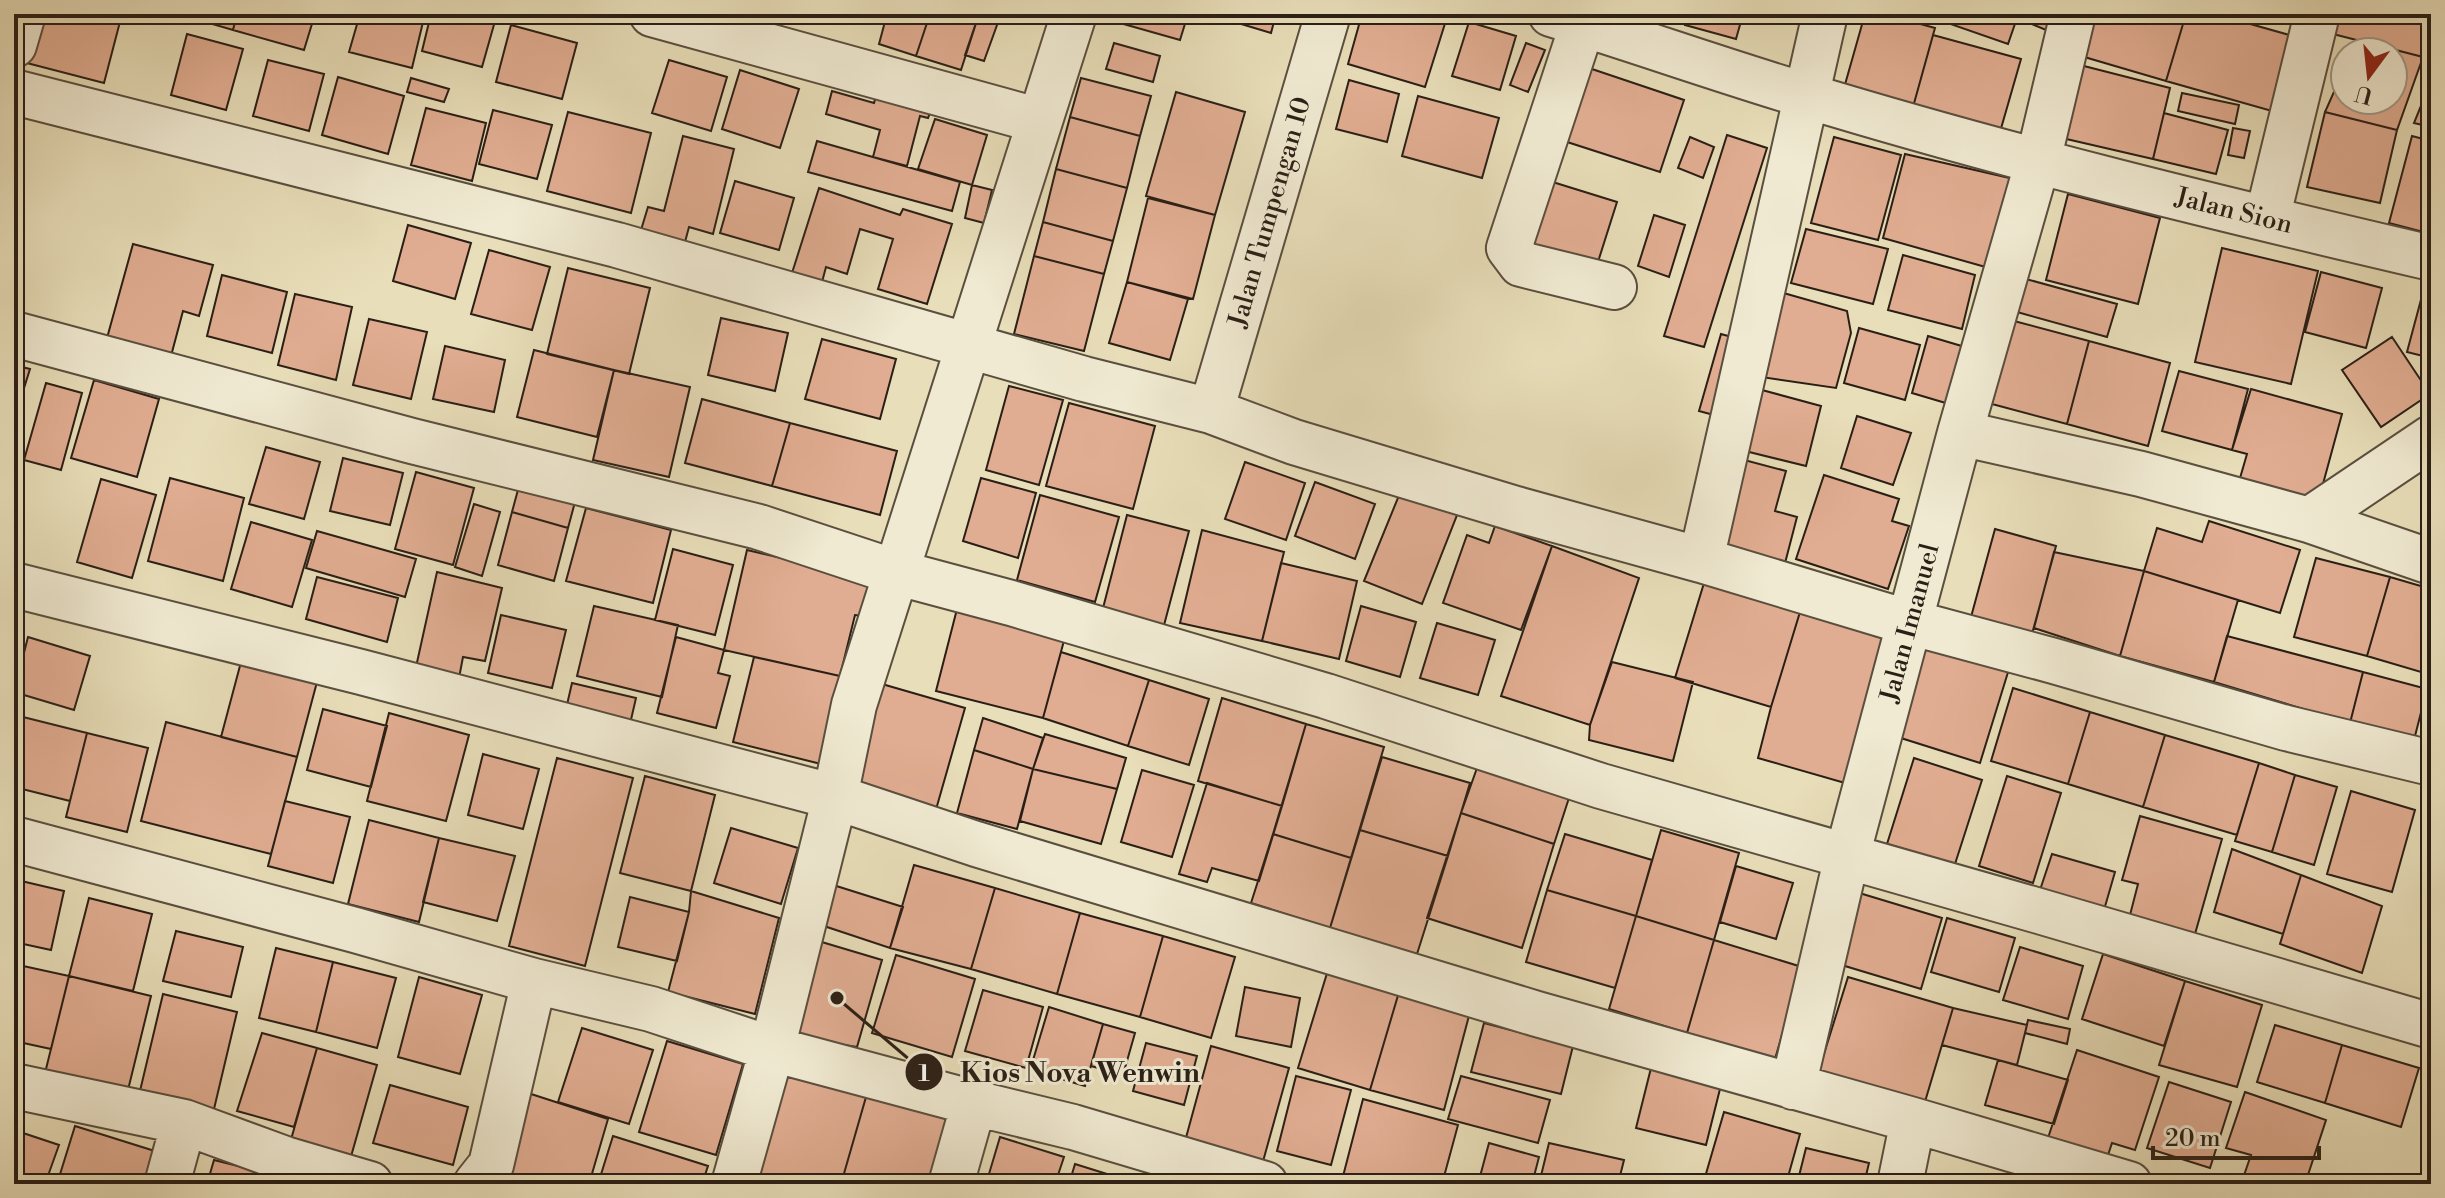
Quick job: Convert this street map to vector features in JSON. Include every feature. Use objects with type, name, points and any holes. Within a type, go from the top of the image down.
[{"type":"street","points":[[14,45],[23,14]]},
{"type":"street","points":[[652,14],[1040,121]]},
{"type":"street","points":[[734,1184],[772,1049],[835,797],[854,705],[1074,14]]},
{"type":"street","name":"Jalan Tumpengan 10","points":[[1211,411],[1328,14]]},
{"type":"street","points":[[1701,560],[1825,14]]},
{"type":"street","name":"Jalan Imanuel","points":[[1793,1087],[1847,856],[1960,433],[2038,161],[2073,14]]},
{"type":"street","points":[[2267,219],[2317,14]]},
{"type":"street","points":[[1574,17],[1509,248],[1521,264],[1614,287]]},
{"type":"street","name":"Jalan Sion","points":[[1574,17],[1805,96],[2038,161],[2431,258]]},
{"type":"street","points":[[14,92],[617,245],[1084,379],[1211,411],[1309,446],[1516,509],[1910,622],[2286,728],[2431,763]]},
{"type":"street","points":[[14,334],[412,441],[759,527],[895,572],[1326,696],[1601,786],[2431,1026]]},
{"type":"street","points":[[1960,433],[2141,474],[2309,520],[2431,562]]},
{"type":"street","points":[[2309,520],[2431,438]]},
{"type":"street","points":[[14,585],[361,672],[835,797],[976,844],[1537,1014],[2129,1184]]},
{"type":"street","points":[[14,839],[534,981],[651,1009],[772,1049],[1073,1127],[1176,1172],[1265,1184]]},
{"type":"street","points":[[476,1184],[491,1165],[534,981]]},
{"type":"street","points":[[14,1086],[184,1122],[285,1159],[370,1184]]},
{"type":"street","points":[[951,1184],[974,1103]]},
{"type":"street","points":[[1900,1184],[1913,1120]]},
{"type":"street","points":[[167,1184],[184,1122]]},
{"type":"building","points":[[36,14],[122,14],[104,83],[23,62]]},
{"type":"building","points":[[178,14],[237,14],[233,30]]},
{"type":"building","points":[[237,14],[315,14],[304,50],[233,30]]},
{"type":"building","points":[[360,14],[393,14],[423,22],[412,68],[349,52]]},
{"type":"building","points":[[431,14],[497,14],[482,67],[422,51]]},
{"type":"building","points":[[887,14],[930,14],[916,56],[879,44]]},
{"type":"building","points":[[930,14],[979,14],[961,70],[916,56]]},
{"type":"building","points":[[979,14],[1001,14],[984,61],[965,55]]},
{"type":"building","points":[[1123,14],[1188,14],[1180,40],[1120,23]]},
{"type":"building","points":[[1208,14],[1276,14],[1271,33]]},
{"type":"building","points":[[1362,14],[1448,14],[1425,87],[1348,64]]},
{"type":"building","points":[[1688,14],[1743,14],[1736,39],[1685,25]]},
{"type":"building","points":[[1865,14],[1884,14],[1935,28],[1913,107],[1844,88]]},
{"type":"building","points":[[1938,14],[2052,14],[2046,30],[2017,18],[2008,44],[1936,19]]},
{"type":"building","points":[[2094,14],[2186,14],[2166,81],[2081,56]]},
{"type":"building","points":[[2186,14],[2215,14],[2293,36],[2272,111],[2166,81]]},
{"type":"building","points":[[2338,14],[2431,14],[2431,28],[2423,57],[2409,53],[2409,36],[2333,34]]},
{"type":"building","points":[[1469,22],[1516,36],[1500,90],[1452,76]]},
{"type":"building","points":[[511,25],[577,43],[562,99],[496,82]]},
{"type":"building","points":[[187,34],[243,49],[226,110],[171,95]]},
{"type":"building","points":[[1933,35],[2021,59],[2000,132],[1913,107]]},
{"type":"building","points":[[1114,43],[1160,56],[1153,82],[1106,69]]},
{"type":"building","points":[[1526,43],[1545,50],[1528,92],[1510,85]]},
{"type":"building","points":[[2409,53],[2423,57],[2409,96]]},
{"type":"building","points":[[268,60],[324,74],[309,131],[253,116]]},
{"type":"building","points":[[669,60],[727,77],[711,131],[652,113]]},
{"type":"building","points":[[2080,65],[2170,88],[2153,159],[2062,138]]},
{"type":"building","points":[[1586,67],[1684,100],[1660,172],[1561,140]]},
{"type":"building","points":[[740,70],[799,89],[780,148],[722,129]]},
{"type":"building","points":[[338,77],[404,96],[388,154],[322,135]]},
{"type":"building","points":[[411,78],[449,89],[444,102],[407,92]]},
{"type":"building","points":[[1081,78],[1151,96],[1140,136],[1070,117]]},
{"type":"building","points":[[1349,80],[1399,94],[1387,142],[1336,129]]},
{"type":"building","points":[[2431,81],[2431,127],[2414,123]]},
{"type":"building","points":[[878,89],[933,105],[928,118],[920,116],[907,166],[873,157],[880,130],[826,114],[832,91],[874,103]]},
{"type":"building","points":[[1176,92],[1245,112],[1215,215],[1146,196]]},
{"type":"building","points":[[2182,93],[2239,105],[2235,124],[2178,111]]},
{"type":"building","points":[[1418,96],[1499,118],[1482,178],[1402,156]]},
{"type":"building","points":[[426,108],[486,123],[472,181],[411,165]]},
{"type":"building","points":[[493,110],[552,125],[537,179],[479,164]]},
{"type":"building","points":[[568,112],[651,133],[631,213],[547,191]]},
{"type":"building","points":[[2325,112],[2329,116],[2341,116],[2397,130],[2380,203],[2307,187]]},
{"type":"building","points":[[2164,113],[2228,130],[2216,174],[2153,159]]},
{"type":"building","points":[[2341,116],[2402,116],[2397,130]]},
{"type":"building","points":[[1070,117],[1140,136],[1127,188],[1056,169]]},
{"type":"building","points":[[935,119],[987,135],[972,185],[918,169]]},
{"type":"building","points":[[2233,128],[2250,131],[2244,158],[2228,155]]},
{"type":"building","points":[[1727,135],[1767,148],[1704,347],[1664,336]]},
{"type":"building","points":[[683,136],[734,149],[713,234],[689,227],[685,242],[641,230],[648,207],[664,211]]},
{"type":"building","points":[[2412,136],[2431,141],[2431,234],[2389,223]]},
{"type":"building","points":[[1690,137],[1714,147],[1703,178],[1678,168]]},
{"type":"building","points":[[1834,137],[1901,155],[1878,240],[1811,223]]},
{"type":"building","points":[[817,141],[960,182],[952,211],[808,172]]},
{"type":"building","points":[[1905,154],[2014,179],[1989,268],[1883,238]]},
{"type":"building","points":[[1056,169],[1127,188],[1113,241],[1043,222]]},
{"type":"building","points":[[1543,179],[1617,202],[1597,265],[1523,241]]},
{"type":"building","points":[[735,181],[794,198],[779,250],[720,233]]},
{"type":"building","points":[[972,185],[992,190],[984,223],[965,218]]},
{"type":"building","points":[[819,188],[900,215],[903,209],[952,224],[927,304],[878,289],[893,239],[860,229],[847,274],[826,267],[822,282],[792,273]]},
{"type":"building","points":[[2068,194],[2160,218],[2138,304],[2046,280]]},
{"type":"building","points":[[1148,198],[1215,215],[1193,299],[1127,282]]},
{"type":"building","points":[[1654,215],[1685,225],[1669,277],[1638,266]]},
{"type":"building","points":[[1043,222],[1113,241],[1104,274],[1034,256]]},
{"type":"building","points":[[408,225],[471,243],[455,299],[393,281]]},
{"type":"building","points":[[1806,229],[1888,249],[1873,304],[1791,283]]},
{"type":"building","points":[[133,244],[213,265],[199,316],[183,311],[171,356],[107,338]]},
{"type":"building","points":[[2222,248],[2318,271],[2291,384],[2195,362]]},
{"type":"building","points":[[489,250],[550,267],[532,330],[471,314]]},
{"type":"building","points":[[1903,255],[1975,275],[1962,329],[1888,310]]},
{"type":"building","points":[[1034,256],[1104,274],[1084,351],[1014,334]]},
{"type":"building","points":[[568,268],[650,288],[629,374],[547,354]]},
{"type":"building","points":[[2321,272],[2382,288],[2366,348],[2305,332]]},
{"type":"building","points":[[222,275],[287,292],[272,353],[207,336]]},
{"type":"building","points":[[2026,279],[2117,304],[2107,337],[2017,312]]},
{"type":"building","points":[[2426,281],[2431,282],[2431,358],[2407,352]]},
{"type":"building","points":[[1127,282],[1188,299],[1170,360],[1109,343]]},
{"type":"building","points":[[1780,292],[1847,311],[1851,333],[1836,388],[1761,377]]},
{"type":"building","points":[[295,294],[352,307],[336,380],[278,365]]},
{"type":"building","points":[[721,318],[788,333],[775,391],[708,375]]},
{"type":"building","points":[[369,319],[427,332],[411,399],[353,385]]},
{"type":"building","points":[[2014,321],[2089,341],[2067,424],[1992,404]]},
{"type":"building","points":[[1859,328],[1920,345],[1905,400],[1844,383]]},
{"type":"building","points":[[1721,334],[1746,341],[1725,418],[1699,411]]},
{"type":"building","points":[[1928,336],[1965,347],[1949,404],[1912,393]]},
{"type":"building","points":[[2392,337],[2430,394],[2381,427],[2342,370]]},
{"type":"building","points":[[822,339],[896,359],[880,419],[805,399]]},
{"type":"building","points":[[2089,341],[2170,363],[2148,446],[2067,424]]},
{"type":"building","points":[[445,346],[505,360],[494,412],[433,399]]},
{"type":"building","points":[[534,350],[614,370],[597,437],[517,417]]},
{"type":"building","points":[[14,365],[30,369],[14,420]]},
{"type":"building","points":[[614,370],[690,387],[669,477],[593,460]]},
{"type":"building","points":[[2179,371],[2248,389],[2232,450],[2162,431]]},
{"type":"building","points":[[94,380],[159,399],[137,477],[71,458]]},
{"type":"building","points":[[46,383],[82,393],[61,470],[24,460]]},
{"type":"building","points":[[1009,386],[1063,400],[1039,485],[986,470]]},
{"type":"building","points":[[2251,389],[2342,414],[2317,506],[2238,485],[2247,454],[2232,450]]},
{"type":"building","points":[[1762,390],[1821,406],[1806,466],[1745,451]]},
{"type":"building","points":[[702,399],[790,423],[772,486],[685,463]]},
{"type":"building","points":[[1069,403],[1155,426],[1133,509],[1046,486]]},
{"type":"building","points":[[1857,416],[1911,433],[1893,485],[1841,468]]},
{"type":"building","points":[[790,423],[897,451],[880,515],[772,486]]},
{"type":"building","points":[[266,447],[320,462],[304,519],[249,504]]},
{"type":"building","points":[[1733,457],[1786,471],[1775,511],[1797,517],[1784,567],[1709,548]]},
{"type":"building","points":[[343,458],[403,473],[390,525],[330,511]]},
{"type":"building","points":[[1245,462],[1305,483],[1286,540],[1225,519]]},
{"type":"building","points":[[416,472],[474,488],[453,565],[395,549]]},
{"type":"building","points":[[1824,475],[1899,499],[1892,521],[1909,526],[1888,589],[1796,559]]},
{"type":"building","points":[[170,478],[244,498],[223,581],[148,561]]},
{"type":"building","points":[[981,478],[1036,493],[1018,558],[963,541]]},
{"type":"building","points":[[101,479],[156,495],[132,578],[77,562]]},
{"type":"building","points":[[1315,482],[1375,504],[1355,559],[1295,536]]},
{"type":"building","points":[[519,486],[575,502],[568,528],[512,512]]},
{"type":"building","points":[[1402,488],[1459,510],[1422,604],[1364,581]]},
{"type":"building","points":[[1040,495],[1119,517],[1095,602],[1017,580]]},
{"type":"building","points":[[474,504],[500,512],[482,576],[455,567]]},
{"type":"building","points":[[586,508],[671,530],[653,603],[566,581]]},
{"type":"building","points":[[512,512],[568,528],[554,581],[498,565]]},
{"type":"building","points":[[1127,515],[1189,531],[1163,629],[1102,612]]},
{"type":"building","points":[[2209,521],[2300,550],[2280,613],[2144,571],[2157,528],[2202,542]]},
{"type":"building","points":[[251,522],[312,540],[292,607],[231,589]]},
{"type":"building","points":[[1495,526],[1552,546],[1521,630],[1443,603],[1467,535],[1489,543]]},
{"type":"building","points":[[1995,529],[2056,546],[2032,634],[1971,617]]},
{"type":"building","points":[[1202,530],[1284,552],[1262,641],[1180,623]]},
{"type":"building","points":[[317,531],[416,559],[405,597],[306,568]]},
{"type":"building","points":[[1552,546],[1639,578],[1590,725],[1501,696]]},
{"type":"building","points":[[673,549],[733,565],[715,635],[655,620]]},
{"type":"building","points":[[747,550],[871,579],[863,616],[855,615],[840,676],[724,650]]},
{"type":"building","points":[[2054,552],[2144,571],[2120,656],[2034,628]]},
{"type":"building","points":[[2316,558],[2390,577],[2367,656],[2294,637]]},
{"type":"building","points":[[1281,563],[1357,581],[1339,659],[1262,641]]},
{"type":"building","points":[[2144,571],[2238,600],[2214,682],[2120,656]]},
{"type":"building","points":[[437,572],[502,588],[485,661],[463,657],[459,678],[416,667]]},
{"type":"building","points":[[317,577],[398,598],[387,642],[306,619]]},
{"type":"building","points":[[2390,577],[2431,589],[2431,675],[2367,656]]},
{"type":"building","points":[[1704,583],[1800,612],[1771,707],[1675,678]]},
{"type":"building","points":[[594,606],[678,625],[662,697],[577,676]]},
{"type":"building","points":[[1361,606],[1416,622],[1400,677],[1346,661]]},
{"type":"building","points":[[957,609],[1065,637],[1043,718],[936,691]]},
{"type":"building","points":[[1800,612],[1885,639],[1845,783],[1758,758]]},
{"type":"building","points":[[501,615],[566,630],[552,688],[488,673]]},
{"type":"building","points":[[1437,623],[1495,640],[1478,695],[1420,678]]},
{"type":"building","points":[[2227,636],[2363,672],[2350,723],[2214,682]]},
{"type":"building","points":[[28,637],[90,656],[74,710],[14,692]]},
{"type":"building","points":[[676,637],[724,650],[718,673],[730,676],[716,728],[657,713]]},
{"type":"building","points":[[1914,640],[2009,669],[1980,763],[1885,733]]},
{"type":"building","points":[[1061,652],[1149,680],[1128,746],[1043,718]]},
{"type":"building","points":[[754,657],[840,676],[821,764],[733,742]]},
{"type":"building","points":[[241,662],[317,682],[297,757],[221,737]]},
{"type":"building","points":[[1612,662],[1693,682],[1673,761],[1589,740],[1590,725]]},
{"type":"building","points":[[2363,672],[2427,689],[2414,740],[2350,723]]},
{"type":"building","points":[[1149,680],[1209,699],[1189,765],[1128,746]]},
{"type":"building","points":[[875,682],[965,708],[935,813],[845,787]]},
{"type":"building","points":[[572,683],[636,698],[630,724],[566,709]]},
{"type":"building","points":[[2013,688],[2090,712],[2068,784],[1991,761]]},
{"type":"building","points":[[1222,698],[1306,724],[1282,806],[1198,781]]},
{"type":"building","points":[[323,709],[387,726],[371,787],[307,770]]},
{"type":"building","points":[[2090,712],[2165,735],[2143,807],[2068,784]]},
{"type":"building","points":[[389,713],[469,735],[446,821],[367,801]]},
{"type":"building","points":[[23,717],[87,733],[70,801],[14,787],[14,755]]},
{"type":"building","points":[[983,718],[1043,738],[1033,769],[974,750]]},
{"type":"building","points":[[166,722],[297,757],[271,854],[141,821]]},
{"type":"building","points":[[1306,724],[1384,747],[1351,858],[1273,834]]},
{"type":"building","points":[[87,733],[148,748],[127,832],[66,817]]},
{"type":"building","points":[[1045,734],[1126,758],[1117,789],[1033,769]]},
{"type":"building","points":[[2165,735],[2259,763],[2237,835],[2143,807]]},
{"type":"building","points":[[974,750],[1033,769],[1017,829],[957,813]]},
{"type":"building","points":[[483,754],[539,769],[523,829],[468,815]]},
{"type":"building","points":[[1382,757],[1470,783],[1448,856],[1360,830]]},
{"type":"building","points":[[557,758],[633,778],[585,966],[509,946]]},
{"type":"building","points":[[1914,758],[1982,780],[1955,864],[1887,844]]},
{"type":"building","points":[[2259,763],[2295,775],[2272,852],[2235,841]]},
{"type":"building","points":[[1477,768],[1569,798],[1554,844],[1461,813]]},
{"type":"building","points":[[1033,769],[1117,789],[1101,844],[1020,821]]},
{"type":"building","points":[[1142,770],[1194,785],[1172,857],[1121,842]]},
{"type":"building","points":[[2295,775],[2337,787],[2314,865],[2272,852]]},
{"type":"building","points":[[645,776],[715,795],[691,891],[620,873]]},
{"type":"building","points":[[2007,776],[2061,793],[2033,883],[1979,866]]},
{"type":"building","points":[[1207,783],[1282,806],[1259,881],[1212,868],[1207,882],[1179,874]]},
{"type":"building","points":[[2351,791],[2415,810],[2392,892],[2327,874]]},
{"type":"building","points":[[285,801],[350,817],[333,883],[268,866]]},
{"type":"building","points":[[1461,813],[1554,844],[1522,948],[1427,918]]},
{"type":"building","points":[[2140,816],[2222,839],[2195,934],[2130,915],[2138,884],[2122,880]]},
{"type":"building","points":[[369,820],[439,838],[419,922],[348,904]]},
{"type":"building","points":[[731,828],[798,848],[781,904],[714,883]]},
{"type":"building","points":[[1360,830],[1448,856],[1417,954],[1330,928]]},
{"type":"building","points":[[1661,830],[1739,853],[1714,940],[1636,916]]},
{"type":"building","points":[[1273,834],[1351,858],[1330,928],[1251,903]]},
{"type":"building","points":[[1565,834],[1652,860],[1636,916],[1547,890]]},
{"type":"building","points":[[439,838],[515,856],[497,921],[423,902]]},
{"type":"building","points":[[2232,849],[2301,875],[2283,934],[2214,912]]},
{"type":"building","points":[[2052,854],[2115,872],[2104,910],[2040,890]]},
{"type":"building","points":[[914,865],[995,888],[971,969],[890,948]]},
{"type":"building","points":[[1736,866],[1793,883],[1776,939],[1720,922]]},
{"type":"building","points":[[2301,875],[2382,906],[2362,973],[2280,944]]},
{"type":"building","points":[[17,880],[64,891],[51,950],[14,942]]},
{"type":"building","points":[[830,884],[903,907],[890,948],[818,924]]},
{"type":"building","points":[[995,888],[1080,913],[1057,994],[971,969]]},
{"type":"building","points":[[1547,890],[1636,916],[1615,988],[1526,962]]},
{"type":"building","points":[[691,891],[779,918],[755,1014],[668,992],[689,912]]},
{"type":"building","points":[[1856,892],[1942,918],[1921,989],[1835,963]]},
{"type":"building","points":[[630,897],[689,912],[677,961],[618,947]]},
{"type":"building","points":[[89,898],[152,914],[133,991],[69,976]]},
{"type":"building","points":[[1080,913],[1163,936],[1140,1017],[1057,994]]},
{"type":"building","points":[[1636,916],[1714,940],[1687,1033],[1609,1009]]},
{"type":"building","points":[[1947,918],[2015,938],[1999,992],[1931,972]]},
{"type":"building","points":[[176,931],[243,947],[231,997],[163,981]]},
{"type":"building","points":[[1163,936],[1235,957],[1211,1038],[1140,1017]]},
{"type":"building","points":[[815,940],[882,960],[857,1047],[795,1037]]},
{"type":"building","points":[[1714,940],[1802,967],[1775,1059],[1687,1033]]},
{"type":"building","points":[[2020,947],[2083,966],[2068,1019],[2003,1000]]},
{"type":"building","points":[[276,948],[333,962],[316,1032],[259,1018]]},
{"type":"building","points":[[2103,954],[2185,981],[2164,1046],[2082,1019]]},
{"type":"building","points":[[896,955],[975,979],[952,1057],[872,1033]]},
{"type":"building","points":[[333,962],[396,978],[377,1048],[316,1032]]},
{"type":"building","points":[[14,964],[69,976],[51,1049],[14,1041]]},
{"type":"building","points":[[1328,970],[1399,992],[1370,1090],[1298,1068]]},
{"type":"building","points":[[69,976],[151,996],[127,1094],[45,1073]]},
{"type":"building","points":[[419,977],[482,995],[460,1074],[398,1057]]},
{"type":"building","points":[[1848,977],[1953,1008],[1924,1105],[1818,1073]]},
{"type":"building","points":[[2185,981],[2262,1005],[2237,1087],[2159,1065]]},
{"type":"building","points":[[1245,987],[1300,998],[1291,1047],[1236,1036]]},
{"type":"building","points":[[983,990],[1043,1007],[1026,1068],[965,1051]]},
{"type":"building","points":[[1399,992],[1470,1012],[1444,1110],[1370,1090]]},
{"type":"building","points":[[163,994],[237,1012],[214,1109],[140,1091]]},
{"type":"building","points":[[1049,1007],[1103,1024],[1085,1086],[1030,1070]]},
{"type":"building","points":[[1953,1008],[2027,1025],[2017,1065],[1942,1045]]},
{"type":"building","points":[[2028,1020],[2070,1029],[2067,1044],[2025,1033]]},
{"type":"building","points":[[1484,1023],[1573,1046],[1561,1094],[1471,1072]]},
{"type":"building","points":[[1103,1024],[1135,1033],[1123,1075],[1091,1066]]},
{"type":"building","points":[[2275,1025],[2342,1045],[2325,1103],[2257,1082]]},
{"type":"building","points":[[582,1028],[653,1050],[629,1124],[558,1102]]},
{"type":"building","points":[[262,1033],[317,1048],[294,1127],[237,1111]]},
{"type":"building","points":[[667,1041],[743,1064],[716,1155],[639,1132]]},
{"type":"building","points":[[1146,1043],[1197,1056],[1184,1105],[1133,1091]]},
{"type":"building","points":[[2342,1045],[2419,1068],[2401,1127],[2325,1103]]},
{"type":"building","points":[[1211,1046],[1289,1068],[1262,1165],[1184,1145]]},
{"type":"building","points":[[317,1048],[377,1065],[350,1160],[290,1143]]},
{"type":"building","points":[[2077,1050],[2159,1077],[2135,1150],[2112,1143],[2106,1161],[2047,1141]]},
{"type":"building","points":[[1998,1060],[2068,1080],[2054,1124],[1985,1105]]},
{"type":"building","points":[[1651,1068],[1721,1085],[1706,1145],[1636,1128]]},
{"type":"building","points":[[787,1075],[866,1097],[841,1184],[757,1184]]},
{"type":"building","points":[[1296,1076],[1351,1090],[1331,1165],[1277,1151]]},
{"type":"building","points":[[1461,1076],[1550,1100],[1538,1143],[1448,1119]]},
{"type":"building","points":[[2169,1082],[2231,1102],[2210,1168],[2147,1148]]},
{"type":"building","points":[[390,1085],[468,1107],[453,1165],[373,1143]]},
{"type":"building","points":[[2245,1092],[2326,1120],[2305,1184],[2241,1184],[2251,1155],[2226,1148]]},
{"type":"building","points":[[528,1093],[608,1119],[589,1184],[508,1184],[497,1181]]},
{"type":"building","points":[[866,1097],[955,1121],[937,1184],[841,1184]]},
{"type":"building","points":[[1363,1099],[1458,1125],[1442,1184],[1341,1184]]},
{"type":"building","points":[[1724,1112],[1800,1134],[1786,1184],[1703,1184]]},
{"type":"building","points":[[75,1126],[161,1153],[152,1184],[57,1184]]},
{"type":"building","points":[[14,1130],[59,1145],[45,1184],[14,1184]]},
{"type":"building","points":[[613,1136],[708,1166],[702,1184],[598,1184]]},
{"type":"building","points":[[1000,1137],[1064,1157],[1055,1184],[986,1184]]},
{"type":"building","points":[[1489,1143],[1539,1157],[1532,1184],[1478,1184]]},
{"type":"building","points":[[1549,1143],[1624,1160],[1618,1184],[1539,1184]]},
{"type":"building","points":[[1806,1148],[1869,1163],[1864,1184],[1797,1184]]},
{"type":"building","points":[[214,1160],[283,1177],[281,1184],[207,1184]]},
{"type":"building","points":[[1075,1164],[1139,1184],[1069,1184]]},
{"type":"place","name":"Kios Nova Wenwin","points":[[837,998]]}]
